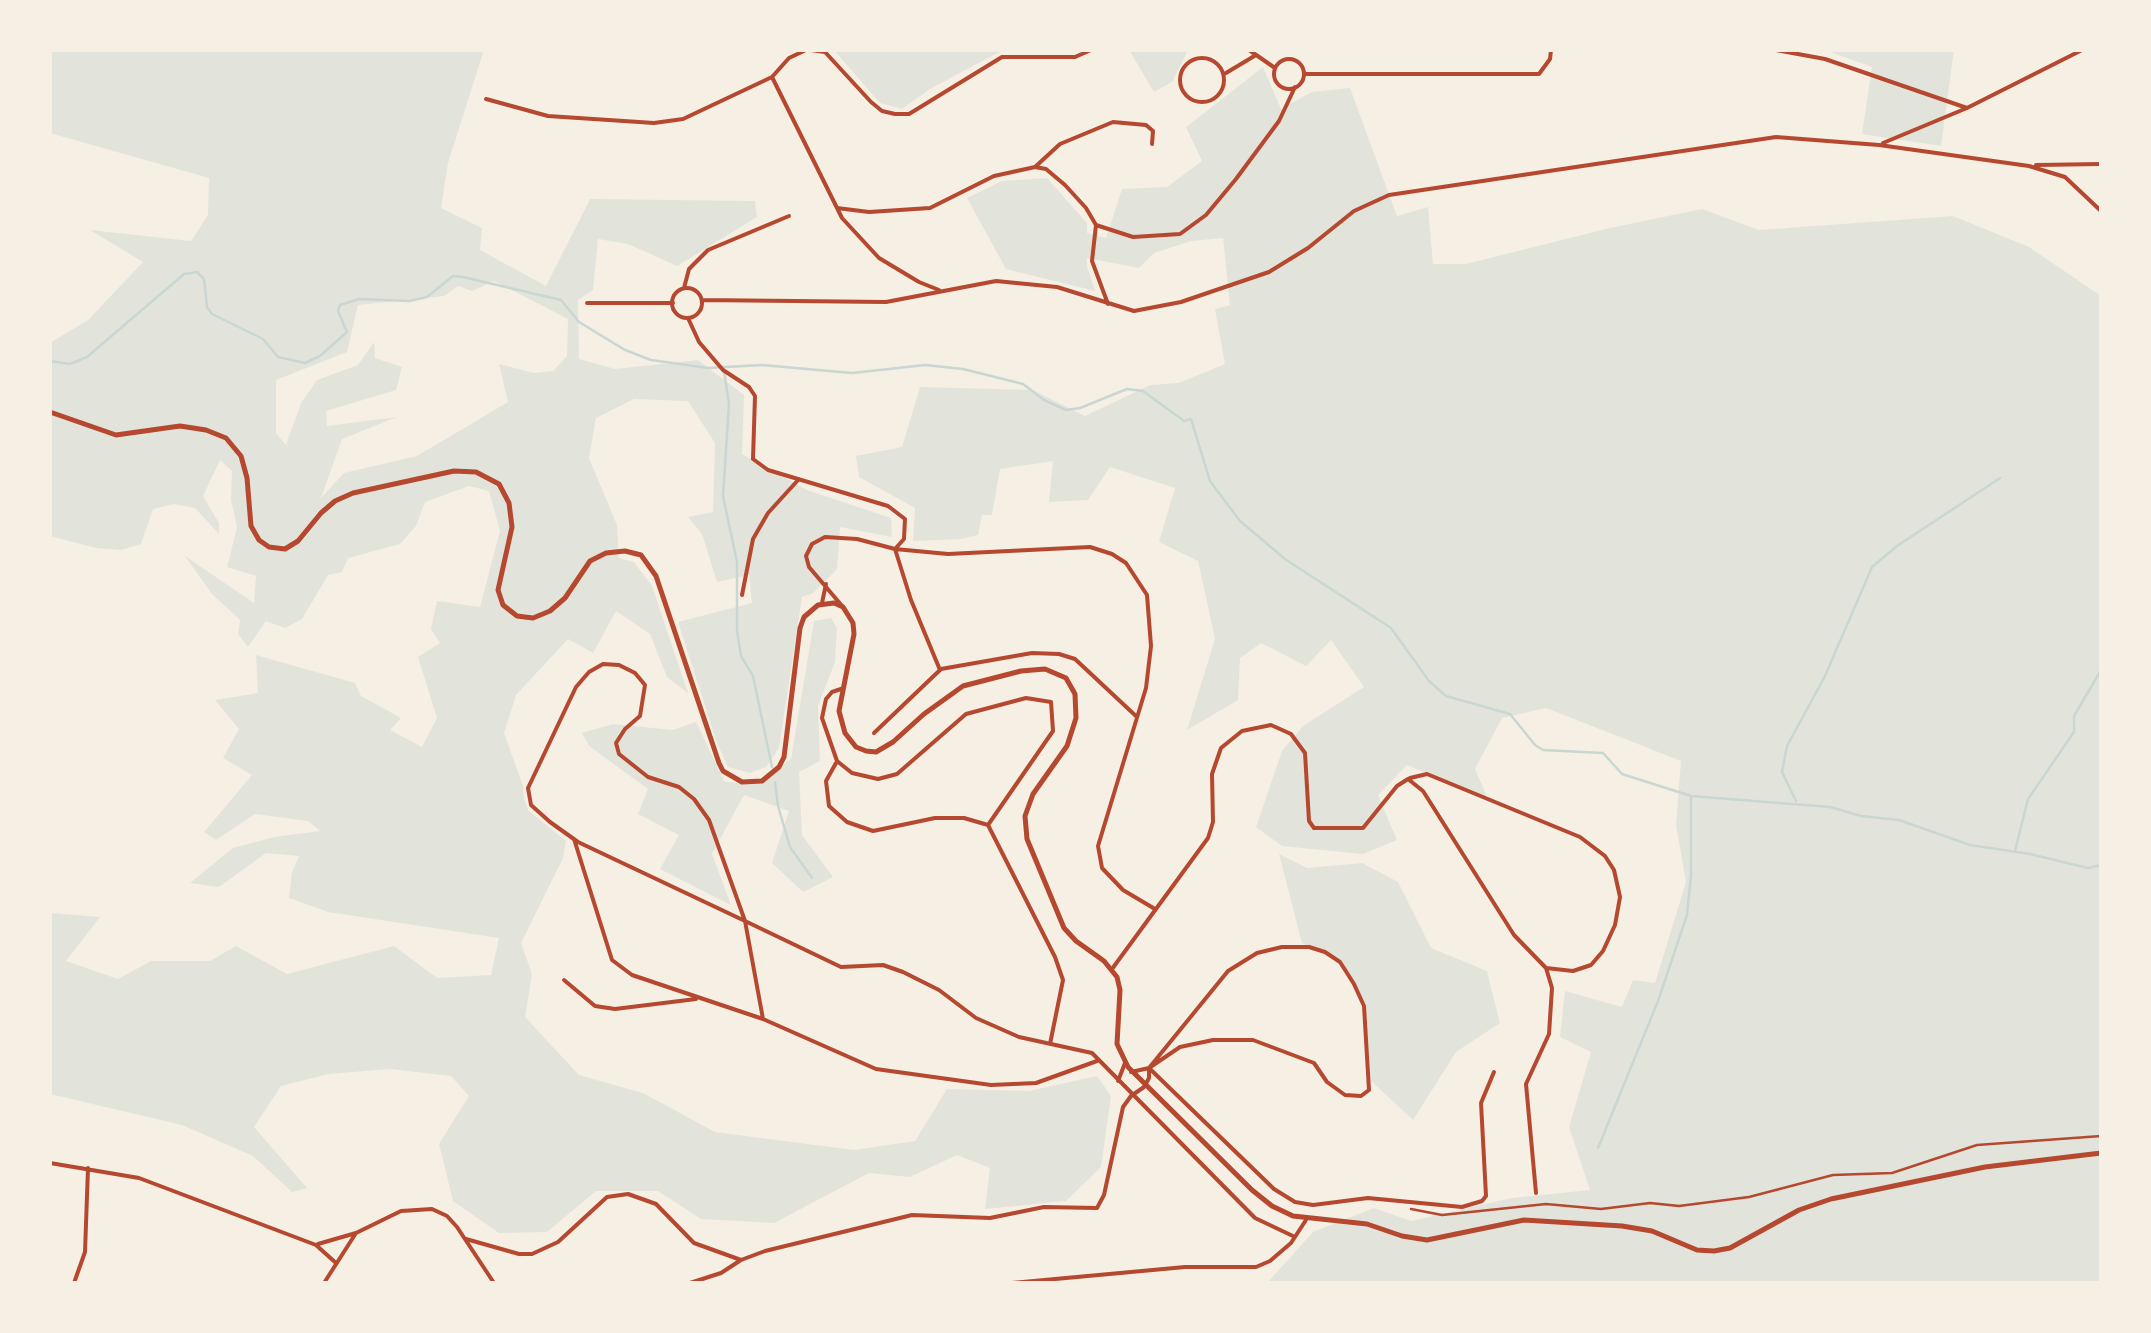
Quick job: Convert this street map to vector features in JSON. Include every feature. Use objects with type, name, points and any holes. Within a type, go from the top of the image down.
[{"type":"main road","points":[[50,412],[116,435],[180,426],[226,438],[240,456],[248,478],[251,526],[259,540],[270,547],[285,549],[298,541],[335,500],[454,471],[476,472],[499,484],[509,503],[512,526],[498,590],[503,605],[517,616],[533,618],[550,612],[565,598],[590,561],[606,553],[625,551],[641,555],[656,576],[719,763],[723,771],[742,782],[762,781],[779,767],[784,757],[800,628],[811,609],[821,604],[843,607],[853,623],[839,711],[845,733],[856,747],[876,752],[963,686],[1045,669],[1066,678],[1075,694],[1076,718],[1067,746],[1033,794],[1025,816],[1027,839],[1064,928],[1112,969],[1119,984],[1116,1037],[1130,1071],[1263,1200],[1281,1212],[1306,1220],[1367,1224],[1414,1240],[1524,1220],[1622,1226],[1652,1230],[1697,1250],[1714,1252],[1744,1241],[1798,1210],[1831,1199],[1985,1167],[2101,1153]]},
{"type":"street","points":[[486,99],[548,116],[654,122],[683,119],[772,77],[789,58],[809,50],[826,52],[882,111],[909,114],[1002,57],[1075,57],[1091,50]]},
{"type":"street","points":[[1249,50],[1275,68],[1277,83],[1295,88]]},
{"type":"street","points":[[1286,50],[1288,58]]},
{"type":"street","points":[[1304,74],[1539,74],[1550,59],[1551,50]]},
{"type":"street","points":[[1776,50],[1825,59],[1967,108]]},
{"type":"street","points":[[1878,144],[1967,108],[2082,50]]},
{"type":"street","points":[[1224,74],[1256,55]]},
{"type":"street","points":[[1275,68],[1288,58]]},
{"type":"street","points":[[1096,226],[1133,237],[1180,234],[1206,216],[1279,121],[1304,74],[1301,64],[1288,58]]},
{"type":"street","points":[[1196,59],[1212,60],[1224,74],[1222,92],[1210,102],[1196,102],[1182,90],[1181,74],[1196,59]]},
{"type":"street","points":[[772,77],[842,218],[879,258],[942,291]]},
{"type":"street","points":[[1036,167],[1060,144],[1113,122],[1146,125],[1153,131],[1152,144]]},
{"type":"street","points":[[702,300],[886,302],[996,281],[1057,287],[1134,311],[1181,302],[1269,272],[1308,248],[1354,211],[1388,195],[1776,137],[1878,144],[2028,166],[2065,177],[2101,211]]},
{"type":"street","points":[[2028,166],[2101,164]]},
{"type":"street","points":[[837,208],[870,212],[930,208],[994,176],[1036,167],[1046,169],[1086,208],[1096,226],[1092,261],[1108,304]]},
{"type":"street","points":[[788,216],[708,250],[689,269],[684,288],[672,303],[677,314],[688,318],[700,342],[723,370],[749,387],[754,396],[754,460],[768,470],[888,506],[905,519],[904,539],[895,549]]},
{"type":"street","points":[[684,288],[696,290],[702,300],[700,310],[688,318]]},
{"type":"street","points":[[587,303],[672,303]]},
{"type":"street","points":[[742,594],[753,539],[768,512],[799,478]]},
{"type":"street","points":[[843,607],[806,556],[812,544],[825,538],[857,539],[895,549],[948,554],[1090,547],[1112,554],[1126,564],[1146,595],[1151,646],[1146,688],[1098,846],[1102,868],[1124,890],[1155,909]]},
{"type":"street","points":[[895,549],[940,670]]},
{"type":"street","points":[[821,604],[826,584]]},
{"type":"street","points":[[874,733],[940,670],[1032,653],[1059,654],[1075,660],[1137,717]]},
{"type":"street","points":[[763,1019],[745,921],[709,820],[694,799],[679,787],[648,777],[619,754],[616,743],[640,716],[645,686],[635,673],[619,665],[603,664],[576,687],[528,788],[532,804],[574,839],[745,921],[841,967],[883,965],[939,990],[976,1018],[1020,1038],[1092,1052],[1131,1096],[1255,1218],[1296,1237]]},
{"type":"street","points":[[841,689],[826,699],[822,718],[836,762],[852,773],[878,779],[897,774],[966,714],[1026,698],[1051,702],[1053,730],[988,824]]},
{"type":"street","points":[[1112,969],[1208,838],[1213,822],[1212,774],[1221,748],[1242,731],[1271,725],[1290,734],[1304,753],[1309,821],[1314,828],[1362,828],[1397,786],[1426,774],[1580,838],[1605,856],[1614,870],[1620,897],[1615,925],[1604,951],[1591,965],[1573,971],[1546,968]]},
{"type":"street","points":[[836,762],[826,781],[829,806],[848,822],[874,831],[936,818],[964,818],[988,824],[1055,957],[1062,980],[1050,1044]]},
{"type":"street","points":[[1408,779],[1424,792],[1514,936],[1546,968],[1552,988],[1549,1034],[1526,1084],[1536,1194]]},
{"type":"street","points":[[574,839],[612,960],[632,975],[763,1019],[876,1068],[991,1085],[1036,1083],[1099,1060]]},
{"type":"street","points":[[690,1283],[765,1250],[912,1215],[990,1218],[1044,1207],[1097,1208],[1104,1195],[1123,1107],[1144,1087],[1149,1068],[1228,971],[1257,953],[1309,947],[1324,952],[1340,962],[1364,1006],[1370,1080],[1369,1090],[1362,1096],[1345,1095],[1327,1082],[1314,1063],[1254,1040],[1213,1040],[1180,1046],[1149,1068],[1130,1071]]},
{"type":"street","points":[[564,980],[595,1006],[615,1009],[700,998]]},
{"type":"street","points":[[1118,1080],[1124,1062]]},
{"type":"street","points":[[1149,1068],[1260,1178],[1284,1196],[1313,1206],[1368,1198],[1462,1207],[1482,1201],[1486,1196],[1481,1103],[1494,1072]]},
{"type":"street","points":[[50,1163],[139,1178],[316,1245],[336,1263]]},
{"type":"street","points":[[74,1283],[85,1252],[88,1168]]},
{"type":"street","points":[[466,1239],[532,1254],[558,1242],[607,1197],[628,1194],[656,1204],[694,1243],[740,1260]]},
{"type":"street","points":[[316,1245],[356,1233],[402,1211],[423,1207],[447,1216],[494,1283]]},
{"type":"street","points":[[1012,1283],[1185,1266],[1256,1267],[1270,1261],[1296,1237],[1306,1220]]},
{"type":"street","points":[[324,1283],[356,1233]]},
{"type":"path","points":[[1397,1202],[1409,1209],[1442,1215],[1546,1204],[1600,1209],[1650,1203],[1678,1206],[1750,1196],[1833,1175],[1892,1173],[1977,1145],[2101,1136]]},
{"type":"shaded area","points":[[50,50],[484,50],[448,163],[441,208],[482,228],[480,250],[546,286],[590,199],[755,201],[757,217],[677,266],[628,244],[598,239],[593,290],[578,300],[579,359],[615,369],[698,360],[744,395],[742,454],[807,490],[891,518],[892,537],[840,527],[837,569],[813,593],[802,597],[779,748],[766,767],[750,773],[728,767],[678,622],[752,603],[749,575],[717,582],[702,534],[688,517],[713,512],[715,443],[688,401],[634,399],[596,418],[589,458],[617,525],[619,558],[634,562],[652,586],[688,693],[667,677],[650,634],[616,611],[593,653],[568,639],[516,695],[504,733],[524,799],[528,810],[566,841],[563,858],[521,943],[532,974],[525,1017],[579,1075],[643,1093],[715,1132],[854,1150],[915,1141],[947,1089],[1029,1091],[1097,1076],[1111,1096],[1101,1167],[1066,1201],[985,1209],[990,1168],[957,1155],[910,1177],[869,1173],[774,1223],[701,1219],[658,1191],[596,1191],[547,1232],[499,1233],[453,1201],[439,1144],[469,1096],[451,1076],[390,1069],[329,1074],[281,1086],[254,1127],[307,1188],[292,1192],[253,1156],[182,1125],[50,1094],[50,913],[100,917],[66,961],[118,979],[151,961],[210,961],[236,946],[287,974],[394,946],[437,978],[491,975],[499,938],[328,912],[289,898],[292,872],[299,856],[266,853],[219,887],[190,883],[233,848],[320,831],[308,821],[255,814],[216,840],[204,832],[252,775],[223,758],[239,729],[215,700],[258,693],[256,655],[355,683],[361,696],[401,718],[390,730],[422,747],[437,718],[418,657],[440,643],[431,629],[437,601],[480,607],[500,531],[489,491],[469,486],[425,502],[416,526],[400,544],[348,558],[342,572],[328,575],[302,619],[285,628],[266,621],[248,647],[238,634],[240,620],[212,594],[185,556],[254,603],[256,576],[227,567],[237,527],[231,500],[232,471],[220,460],[203,496],[219,523],[219,534],[195,508],[174,504],[153,509],[141,544],[121,550],[50,536],[50,343],[88,320],[143,262],[90,230],[191,241],[208,215],[209,178],[50,133]],"holes":[[[494,281],[568,319],[567,356],[553,371],[534,373],[499,364],[508,402],[417,456],[344,473],[321,498],[342,439],[397,417],[327,426],[326,411],[396,390],[402,367],[375,358],[374,342],[358,365],[317,380],[301,403],[286,445],[276,433],[276,380],[347,352],[358,305],[444,296],[458,286],[472,291]]]},
{"type":"shaded area","points":[[834,50],[1003,50],[930,89],[902,109],[880,103]]},
{"type":"shaded area","points":[[1129,50],[1222,50],[1187,52],[1172,82],[1154,92]]},
{"type":"shaded area","points":[[1825,50],[1954,50],[1941,146],[1862,134],[1872,67]]},
{"type":"shaded area","points":[[1263,67],[1281,109],[1312,92],[1350,88],[1397,216],[1428,207],[1433,264],[1466,264],[1702,209],[1759,230],[1953,216],[2029,247],[2101,296],[2101,1283],[1267,1283],[1313,1232],[1374,1208],[1411,1221],[1512,1198],[1590,1190],[1569,1127],[1591,1052],[1560,1037],[1565,991],[1622,1007],[1633,980],[1655,983],[1686,882],[1676,825],[1681,761],[1546,708],[1502,718],[1475,769],[1488,799],[1407,765],[1378,795],[1397,840],[1363,854],[1282,846],[1256,827],[1282,751],[1303,726],[1364,687],[1331,640],[1306,666],[1261,643],[1240,658],[1238,700],[1187,730],[1215,639],[1198,561],[1159,542],[1175,488],[1110,467],[1088,500],[1049,502],[1053,461],[1000,469],[992,515],[982,515],[978,535],[913,541],[915,508],[859,477],[856,456],[902,447],[920,387],[1033,390],[1085,416],[1150,385],[1179,383],[1225,364],[1215,309],[1230,305],[1223,238],[1191,241],[1154,253],[1139,268],[1087,258],[1095,291],[1006,269],[967,198],[1002,181],[1047,178],[1087,223],[1087,233],[1106,238],[1122,189],[1167,187],[1202,161],[1186,127]]},
{"type":"shaded area","points":[[831,618],[837,628],[835,662],[818,706],[820,761],[799,772],[802,835],[833,877],[803,892],[772,863],[789,811],[744,795],[712,854],[731,905],[660,869],[679,835],[638,814],[648,789],[589,746],[582,733],[613,724],[673,730],[696,722],[725,782],[757,783],[791,759],[814,621]]},
{"type":"shaded area","points":[[1279,854],[1307,868],[1362,863],[1398,882],[1431,948],[1487,971],[1500,1023],[1456,1052],[1413,1120],[1370,1080],[1363,1006],[1340,962],[1302,943]]},
{"type":"waterway","points":[[50,361],[70,364],[87,357],[184,274],[197,272],[204,279],[207,307],[212,314],[263,339],[278,357],[305,363],[320,356],[347,332],[338,311],[340,305],[359,299],[409,301],[427,297],[453,276],[561,300],[579,322],[625,350],[651,360],[708,368],[762,365],[852,373],[925,365],[963,369],[1023,384],[1066,410],[1127,389],[1143,391],[1184,421],[1191,419],[1210,481],[1240,521],[1285,559],[1391,628],[1429,681],[1446,696],[1510,714],[1543,750],[1603,753],[1622,774],[1691,796],[1830,807],[1861,816],[1899,820],[1970,845],[2088,868],[2101,865]]},
{"type":"waterway","points":[[724,371],[729,404],[723,496],[737,562],[737,631],[741,656],[753,676],[772,767]]},
{"type":"waterway","points":[[1796,801],[1782,772],[1787,746],[1825,676],[1872,567],[2000,478]]},
{"type":"waterway","points":[[2015,851],[2028,799],[2074,732],[2074,716],[2101,670]]},
{"type":"waterway","points":[[775,782],[790,847],[812,878]]},
{"type":"waterway","points":[[1598,1148],[1658,1001],[1687,915],[1691,796]]}]
